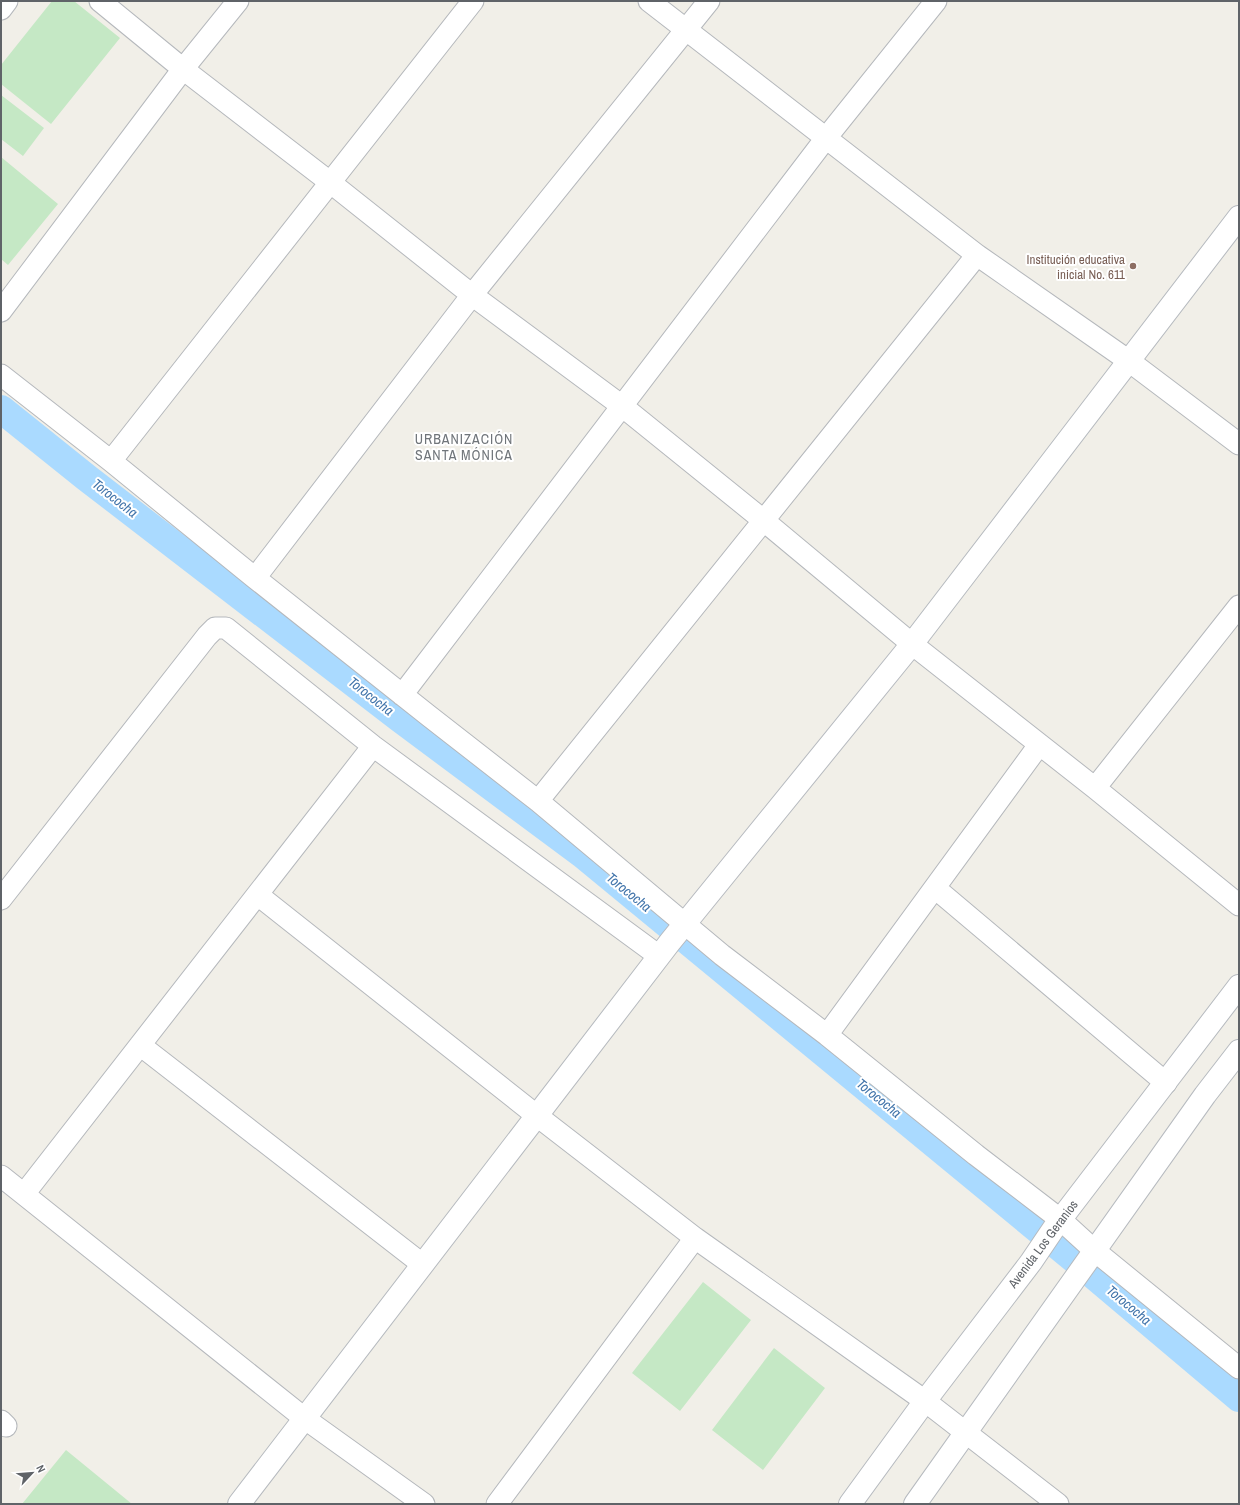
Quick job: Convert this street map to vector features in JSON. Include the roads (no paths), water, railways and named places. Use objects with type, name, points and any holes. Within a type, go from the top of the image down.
[{"type":"street","points":[[1,9],[7,1]]},
{"type":"street","points":[[100,1],[184,69],[472,295],[622,406],[763,520],[912,644],[1095,788],[1239,905]]},
{"type":"street","points":[[1,311],[184,69],[238,1]]},
{"type":"street","points":[[111,461],[473,1]]},
{"type":"street","points":[[649,1],[977,255],[1129,361],[1239,444]]},
{"type":"street","points":[[255,578],[472,295],[709,1]]},
{"type":"street","points":[[402,695],[826,138],[936,1]]},
{"type":"street","points":[[239,1504],[664,949],[912,644],[1239,217]]},
{"type":"street","points":[[538,801],[977,255]]},
{"type":"street","points":[[1,375],[111,461],[402,695],[538,801],[722,955],[827,1035],[970,1150],[1057,1224],[1238,1366]]},
{"type":"street","points":[[1095,788],[1239,606]]},
{"type":"street","points":[[1,899],[207,636],[216,628],[226,628],[373,746],[664,949]]},
{"type":"street","points":[[827,1035],[936,888],[1039,745]]},
{"type":"street","points":[[24,1194],[373,746]]},
{"type":"street","points":[[936,888],[1166,1083]]},
{"type":"street","points":[[258,895],[536,1115],[695,1238],[925,1401],[1058,1504]]},
{"type":"street","name":"Avenida Los Geranios","points":[[850,1504],[925,1401],[1031,1262],[1057,1224],[1239,986]]},
{"type":"street","points":[[140,1045],[422,1264]]},
{"type":"street","points":[[915,1504],[1205,1095],[1239,1051]]},
{"type":"street","points":[[1,1176],[304,1418],[424,1504]]},
{"type":"street","points":[[497,1504],[695,1238]]},
{"type":"waterway","name":"Torococha","points":[[1,409],[87,478],[399,718],[582,854],[1080,1264],[1239,1398]]},
{"type":"place","name":"Institución educativa inicial No. 611","points":[[1133,266]]},
{"type":"district","name":"URBANIZACIÓN SANTA MÓNICA","points":[[464,448]]}]
